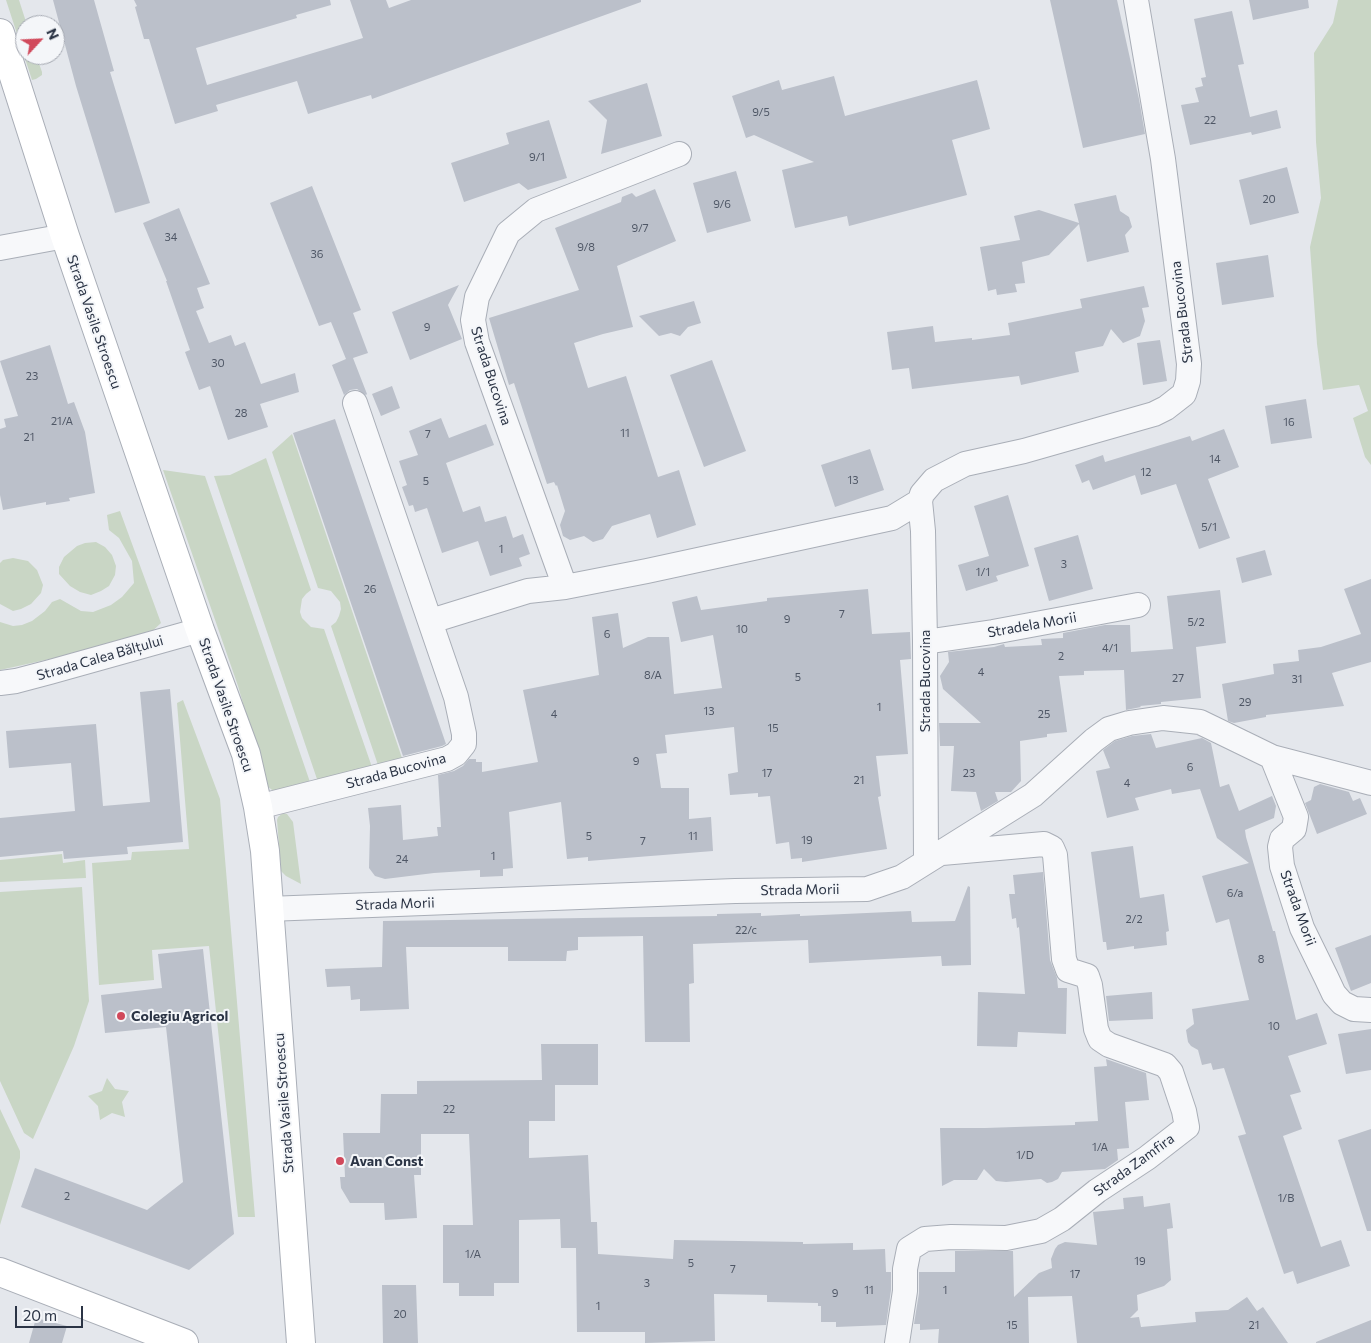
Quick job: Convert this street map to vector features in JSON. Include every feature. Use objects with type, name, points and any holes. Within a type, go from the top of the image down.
[{"type":"main road","name":"Strada Vasile Stroescu","points":[[0,33],[65,236],[200,630],[246,754],[258,807],[264,851],[301,1343]]},
{"type":"main road","points":[[0,1272],[184,1343]]},
{"type":"street","name":"Strada Bucovina","points":[[932,857],[923,531],[920,501],[922,494],[934,480],[966,464],[1024,451],[1154,414],[1166,408],[1184,394],[1188,380],[1189,364],[1163,159],[1136,0]]},
{"type":"street","name":"Strada Bucovina","points":[[565,586],[477,342],[473,320],[477,297],[508,233],[530,214],[679,154]]},
{"type":"street","name":"Strada Vasile Stroescu","points":[[0,248],[65,236]]},
{"type":"street","name":"Strada Bucovina","points":[[258,807],[447,759],[456,754],[464,744],[464,734],[456,697],[355,403]]},
{"type":"street","name":"Strada Bucovina","points":[[431,621],[528,591],[647,571],[892,518],[920,501]]},
{"type":"street","name":"Stradela Morii","points":[[925,642],[993,632],[1138,605]]},
{"type":"street","name":"Strada Calea Bălțului","points":[[0,683],[41,675],[200,630]]},
{"type":"street","name":"Strada Morii","points":[[268,909],[735,891],[867,889],[902,877],[1033,795],[1094,740],[1109,729],[1129,723],[1163,718],[1200,722],[1272,757],[1371,783]]},
{"type":"street","name":"Strada Morii","points":[[1272,757],[1296,817],[1294,829],[1282,839],[1280,847],[1282,866],[1302,928],[1334,994],[1342,1003],[1354,1009],[1371,1010]]},
{"type":"street","name":"Strada Zamfira","points":[[897,1343],[909,1249],[924,1239],[951,1237],[1006,1238],[1041,1231],[1147,1158],[1186,1127],[1184,1112],[1171,1072],[1165,1066],[1109,1045],[1098,1034],[1087,976],[1068,970],[1064,959],[1055,855],[1052,848],[1044,844],[932,857]]},
{"type":"green space","points":[[6,0],[19,0],[24,15],[15,15],[15,28]]},
{"type":"green space","points":[[1338,0],[1371,0],[1371,465],[1365,457],[1353,418],[1368,411],[1359,385],[1323,390],[1317,344],[1310,247],[1321,198],[1316,142],[1314,53],[1333,23]]},
{"type":"green space","points":[[27,65],[40,65],[42,75],[32,80]]},
{"type":"green space","points":[[292,434],[403,761],[379,768],[331,626],[339,616],[340,602],[331,591],[318,588],[272,452]]},
{"type":"green space","points":[[266,458],[311,590],[302,599],[300,612],[302,618],[311,627],[324,629],[373,770],[318,782],[214,476],[230,475]]},
{"type":"green space","points":[[163,470],[205,476],[311,785],[276,793],[267,786],[238,686]]},
{"type":"green space","points":[[120,511],[161,623],[145,638],[0,670],[0,622],[13,626],[22,625],[32,621],[45,611],[52,602],[60,599],[81,611],[93,612],[111,605],[122,597],[134,583],[132,561],[119,538],[109,530],[107,515]]},
{"type":"green space","points":[[96,542],[105,547],[112,555],[116,566],[115,575],[109,586],[91,595],[80,592],[70,586],[59,574],[59,567],[64,557],[77,546]]},
{"type":"green space","points":[[13,558],[28,561],[37,570],[43,585],[41,593],[31,604],[13,611],[0,604],[0,563],[3,560]]},
{"type":"green space","points":[[183,700],[220,799],[255,1217],[238,1217],[209,946],[152,950],[154,980],[99,985],[92,863],[131,860],[132,852],[189,849],[177,703]]},
{"type":"green space","points":[[283,813],[287,814],[293,822],[301,884],[281,871],[277,820]]},
{"type":"green space","points":[[62,854],[63,863],[85,860],[86,878],[0,882],[0,860]]},
{"type":"green space","points":[[82,887],[89,1001],[74,1046],[33,1139],[24,1133],[0,1081],[0,892]]},
{"type":"green space","points":[[107,1078],[115,1089],[129,1091],[122,1102],[125,1117],[112,1113],[100,1120],[98,1106],[88,1096],[102,1091]]},
{"type":"green space","points":[[0,1109],[20,1151],[20,1158],[0,1225]]},
{"type":"building","points":[[53,0],[94,0],[114,71],[110,72],[150,203],[115,213],[65,45],[65,15],[57,15]]},
{"type":"building","points":[[134,0],[330,0],[331,5],[296,15],[297,18],[196,48],[207,85],[363,38],[350,0],[386,0],[389,8],[411,0],[641,0],[641,2],[372,99],[371,95],[308,114],[297,81],[216,105],[218,111],[175,124],[149,39],[144,39]]},
{"type":"building","points":[[1050,0],[1117,0],[1145,134],[1083,148]]},
{"type":"building","points":[[1249,0],[1308,0],[1309,8],[1253,20]]},
{"type":"building","points":[[1232,11],[1244,64],[1238,65],[1250,117],[1277,110],[1281,128],[1252,135],[1251,132],[1190,145],[1181,105],[1199,102],[1195,88],[1203,86],[1201,78],[1206,77],[1194,19]]},
{"type":"building","points":[[834,76],[845,116],[977,80],[990,129],[952,140],[967,195],[849,226],[847,216],[795,228],[782,170],[814,162],[754,135],[746,138],[732,96],[779,80],[782,90]]},
{"type":"building","points":[[647,83],[662,136],[601,154],[607,120],[588,101]]},
{"type":"building","points":[[549,120],[567,178],[528,190],[519,183],[464,202],[451,163],[509,144],[506,133]]},
{"type":"building","points":[[1287,167],[1299,213],[1250,225],[1239,180]]},
{"type":"building","points":[[736,171],[751,221],[707,233],[693,183]]},
{"type":"building","points":[[312,186],[361,310],[353,313],[368,353],[353,358],[366,395],[357,389],[350,390],[344,395],[332,365],[346,359],[331,322],[319,326],[270,203]]},
{"type":"building","points":[[655,189],[676,241],[617,266],[633,327],[574,343],[588,388],[626,376],[658,477],[679,470],[696,525],[657,538],[650,514],[612,526],[603,539],[593,542],[584,536],[570,540],[563,536],[560,525],[565,511],[557,485],[554,482],[547,484],[514,383],[509,385],[489,318],[579,290],[555,228],[621,202],[622,197],[632,193],[636,197]]},
{"type":"building","points":[[1116,195],[1120,211],[1129,217],[1132,227],[1125,235],[1129,252],[1087,262],[1079,224],[1049,255],[1022,262],[1025,283],[1015,284],[1017,292],[997,295],[996,289],[988,291],[980,247],[1020,240],[1014,216],[1039,210],[1079,223],[1074,204]]},
{"type":"building","points":[[179,208],[210,284],[197,288],[204,308],[196,311],[209,343],[231,335],[235,346],[245,342],[261,384],[295,373],[299,392],[260,404],[268,427],[228,440],[210,386],[199,390],[185,352],[190,350],[167,281],[143,223]]},
{"type":"building","points":[[1268,255],[1274,297],[1222,305],[1216,263]]},
{"type":"building","points":[[459,285],[448,305],[462,339],[410,360],[392,312]]},
{"type":"building","points":[[1144,286],[1149,307],[1142,308],[1145,321],[1140,336],[1123,343],[1111,329],[1103,346],[1075,352],[1079,372],[1021,385],[1019,376],[912,389],[909,368],[892,370],[887,332],[933,326],[935,342],[1010,335],[1008,323],[1082,308],[1080,299]]},
{"type":"building","points":[[694,301],[701,323],[688,327],[680,336],[671,333],[659,336],[639,316]]},
{"type":"building","points":[[1160,340],[1167,381],[1143,385],[1137,343]]},
{"type":"building","points":[[50,345],[68,404],[74,402],[85,432],[95,493],[69,498],[70,501],[46,505],[46,502],[3,510],[0,495],[0,429],[6,427],[4,419],[18,416],[0,361]]},
{"type":"building","points":[[712,360],[746,451],[704,467],[670,375]]},
{"type":"building","points":[[392,386],[400,408],[381,416],[372,394]]},
{"type":"building","points":[[1306,399],[1312,438],[1271,444],[1265,406]]},
{"type":"building","points":[[441,418],[449,438],[486,424],[494,445],[446,463],[463,512],[480,506],[485,522],[506,516],[513,538],[523,534],[530,554],[519,558],[522,566],[490,576],[478,541],[442,553],[427,508],[415,512],[413,505],[409,506],[402,487],[407,485],[399,461],[418,455],[409,431]]},
{"type":"building","points":[[335,419],[446,744],[442,746],[403,756],[293,433]]},
{"type":"building","points":[[1224,429],[1239,467],[1208,479],[1230,538],[1199,549],[1176,484],[1141,495],[1135,475],[1093,490],[1089,480],[1082,483],[1075,465],[1103,455],[1105,462],[1190,436],[1192,441]]},
{"type":"building","points":[[870,449],[884,490],[835,507],[821,465]]},
{"type":"building","points":[[1008,495],[1029,566],[996,576],[998,581],[966,591],[958,565],[989,556],[974,506]]},
{"type":"building","points":[[1078,535],[1093,589],[1049,601],[1034,548]]},
{"type":"building","points":[[1265,550],[1272,575],[1242,583],[1236,558]]},
{"type":"building","points":[[1371,579],[1371,662],[1332,673],[1344,706],[1266,715],[1266,717],[1234,723],[1228,721],[1222,684],[1274,674],[1273,664],[1299,661],[1298,650],[1321,647],[1361,634],[1344,589]]},
{"type":"building","points":[[868,589],[872,634],[910,632],[911,659],[900,660],[908,754],[876,756],[881,796],[878,797],[887,849],[802,862],[802,858],[791,859],[789,842],[776,844],[770,796],[758,797],[758,793],[730,795],[728,774],[738,772],[734,727],[665,735],[667,753],[656,754],[661,788],[689,788],[689,819],[711,817],[713,851],[588,861],[588,857],[567,859],[561,802],[509,812],[513,868],[503,869],[503,876],[480,877],[480,870],[385,879],[375,876],[369,868],[370,826],[368,808],[401,805],[403,840],[438,836],[437,827],[441,827],[438,775],[454,771],[463,766],[469,759],[476,759],[476,762],[482,762],[482,772],[538,762],[523,690],[599,675],[592,617],[618,613],[623,648],[648,637],[669,637],[674,694],[722,688],[713,635],[681,642],[672,602],[697,596],[701,610],[767,601],[767,598]]},
{"type":"building","points":[[1220,590],[1226,643],[1196,647],[1201,698],[1161,702],[1161,704],[1140,706],[1126,710],[1124,670],[1084,671],[1084,675],[1059,676],[1067,732],[1047,734],[1047,737],[1020,741],[1021,781],[1011,792],[995,792],[998,801],[981,811],[976,792],[951,791],[954,746],[940,746],[939,723],[981,723],[943,689],[940,676],[949,662],[948,652],[994,647],[1004,644],[1005,647],[1042,645],[1041,639],[1063,638],[1063,633],[1105,625],[1130,625],[1131,652],[1173,649],[1167,596]]},
{"type":"building","points":[[170,689],[183,842],[127,847],[128,854],[64,859],[63,851],[0,857],[0,818],[75,811],[71,763],[9,768],[6,731],[96,724],[103,806],[150,802],[140,692]]},
{"type":"building","points":[[1151,734],[1156,748],[1202,738],[1211,743],[1220,787],[1229,784],[1239,811],[1272,796],[1276,806],[1274,818],[1245,830],[1246,837],[1273,931],[1275,931],[1296,1020],[1317,1013],[1327,1044],[1288,1056],[1301,1092],[1290,1095],[1302,1129],[1283,1136],[1321,1247],[1341,1240],[1350,1266],[1297,1284],[1293,1271],[1284,1274],[1238,1136],[1246,1134],[1224,1068],[1213,1070],[1211,1063],[1202,1065],[1198,1050],[1188,1042],[1186,1030],[1194,1024],[1192,1009],[1249,1000],[1229,919],[1216,923],[1202,876],[1249,863],[1217,838],[1200,789],[1172,794],[1171,789],[1135,798],[1139,810],[1107,818],[1096,771],[1110,768],[1103,750],[1115,741],[1132,736]]},
{"type":"building","points":[[1320,784],[1349,792],[1353,801],[1360,798],[1367,814],[1317,834],[1305,803],[1311,800],[1314,787]]},
{"type":"building","points":[[1133,846],[1140,898],[1164,894],[1169,931],[1166,932],[1167,945],[1134,949],[1134,946],[1107,950],[1106,942],[1103,942],[1091,852]]},
{"type":"building","points":[[1043,872],[1050,960],[1057,978],[1058,988],[1067,988],[1066,1034],[1018,1032],[1017,1047],[977,1046],[978,992],[1025,994],[1019,927],[1017,928],[1016,918],[1012,919],[1009,894],[1015,894],[1013,875]]},
{"type":"building","points":[[968,886],[970,887],[971,965],[942,966],[941,956],[809,963],[808,940],[693,944],[694,983],[689,984],[690,1042],[645,1042],[643,936],[578,937],[578,950],[567,951],[566,961],[508,961],[508,947],[406,947],[409,1009],[360,1011],[360,999],[351,1000],[350,986],[327,987],[325,969],[382,967],[383,921],[717,916],[717,914],[761,913],[761,916],[800,914],[800,916],[911,911],[912,922],[955,921]]},
{"type":"building","points":[[1371,935],[1371,983],[1351,991],[1335,948]]},
{"type":"building","points":[[203,949],[234,1234],[189,1270],[21,1207],[35,1168],[147,1210],[183,1182],[166,1027],[105,1033],[101,995],[162,988],[158,954]]},
{"type":"building","points":[[1152,992],[1153,1019],[1109,1021],[1106,996]]},
{"type":"building","points":[[1371,1029],[1371,1070],[1346,1074],[1338,1034]]},
{"type":"building","points":[[541,1044],[598,1044],[598,1085],[555,1085],[555,1121],[529,1121],[529,1158],[588,1155],[591,1222],[597,1222],[598,1254],[673,1259],[674,1240],[803,1242],[803,1244],[853,1243],[853,1250],[885,1249],[886,1272],[891,1272],[891,1290],[886,1325],[836,1327],[836,1322],[821,1322],[821,1306],[818,1306],[818,1303],[767,1302],[767,1295],[714,1294],[715,1341],[645,1343],[645,1332],[577,1332],[576,1248],[561,1248],[560,1219],[519,1220],[519,1283],[494,1283],[494,1296],[459,1296],[459,1283],[443,1283],[443,1225],[473,1225],[469,1134],[421,1134],[421,1175],[414,1175],[417,1218],[385,1220],[384,1203],[350,1203],[341,1188],[340,1177],[345,1177],[343,1133],[380,1133],[381,1094],[417,1094],[417,1081],[542,1080]]},
{"type":"building","points":[[1106,1059],[1146,1073],[1149,1100],[1125,1102],[1129,1148],[1117,1149],[1118,1160],[1105,1169],[1062,1172],[1058,1179],[1047,1183],[1041,1179],[996,1181],[984,1169],[977,1180],[954,1180],[942,1186],[940,1128],[1075,1125],[1075,1122],[1098,1121],[1094,1067],[1107,1066]]},
{"type":"building","points":[[1371,1129],[1371,1231],[1367,1231],[1338,1140]]},
{"type":"building","points":[[1143,1196],[1144,1207],[1170,1203],[1173,1228],[1167,1229],[1171,1280],[1164,1286],[1137,1295],[1138,1310],[1130,1318],[1139,1317],[1141,1327],[1196,1322],[1195,1312],[1228,1310],[1247,1297],[1257,1311],[1263,1307],[1288,1343],[1077,1343],[1072,1296],[1028,1297],[1029,1343],[938,1343],[939,1329],[920,1330],[920,1324],[914,1324],[919,1293],[919,1272],[955,1272],[955,1251],[1013,1251],[1014,1297],[1039,1273],[1052,1268],[1051,1259],[1058,1245],[1065,1242],[1097,1245],[1093,1212],[1124,1209],[1123,1198]]},
{"type":"building","points":[[382,1285],[416,1285],[418,1343],[383,1343]]},
{"type":"building","points":[[36,1318],[67,1326],[62,1343],[29,1343]]},
{"type":"building","points":[[1371,1320],[1371,1343],[1316,1343],[1316,1342]]},
{"type":"place","name":"Colegiu Agricol","points":[[121,1016]]},
{"type":"place","name":"Avan Const","points":[[340,1161]]}]
